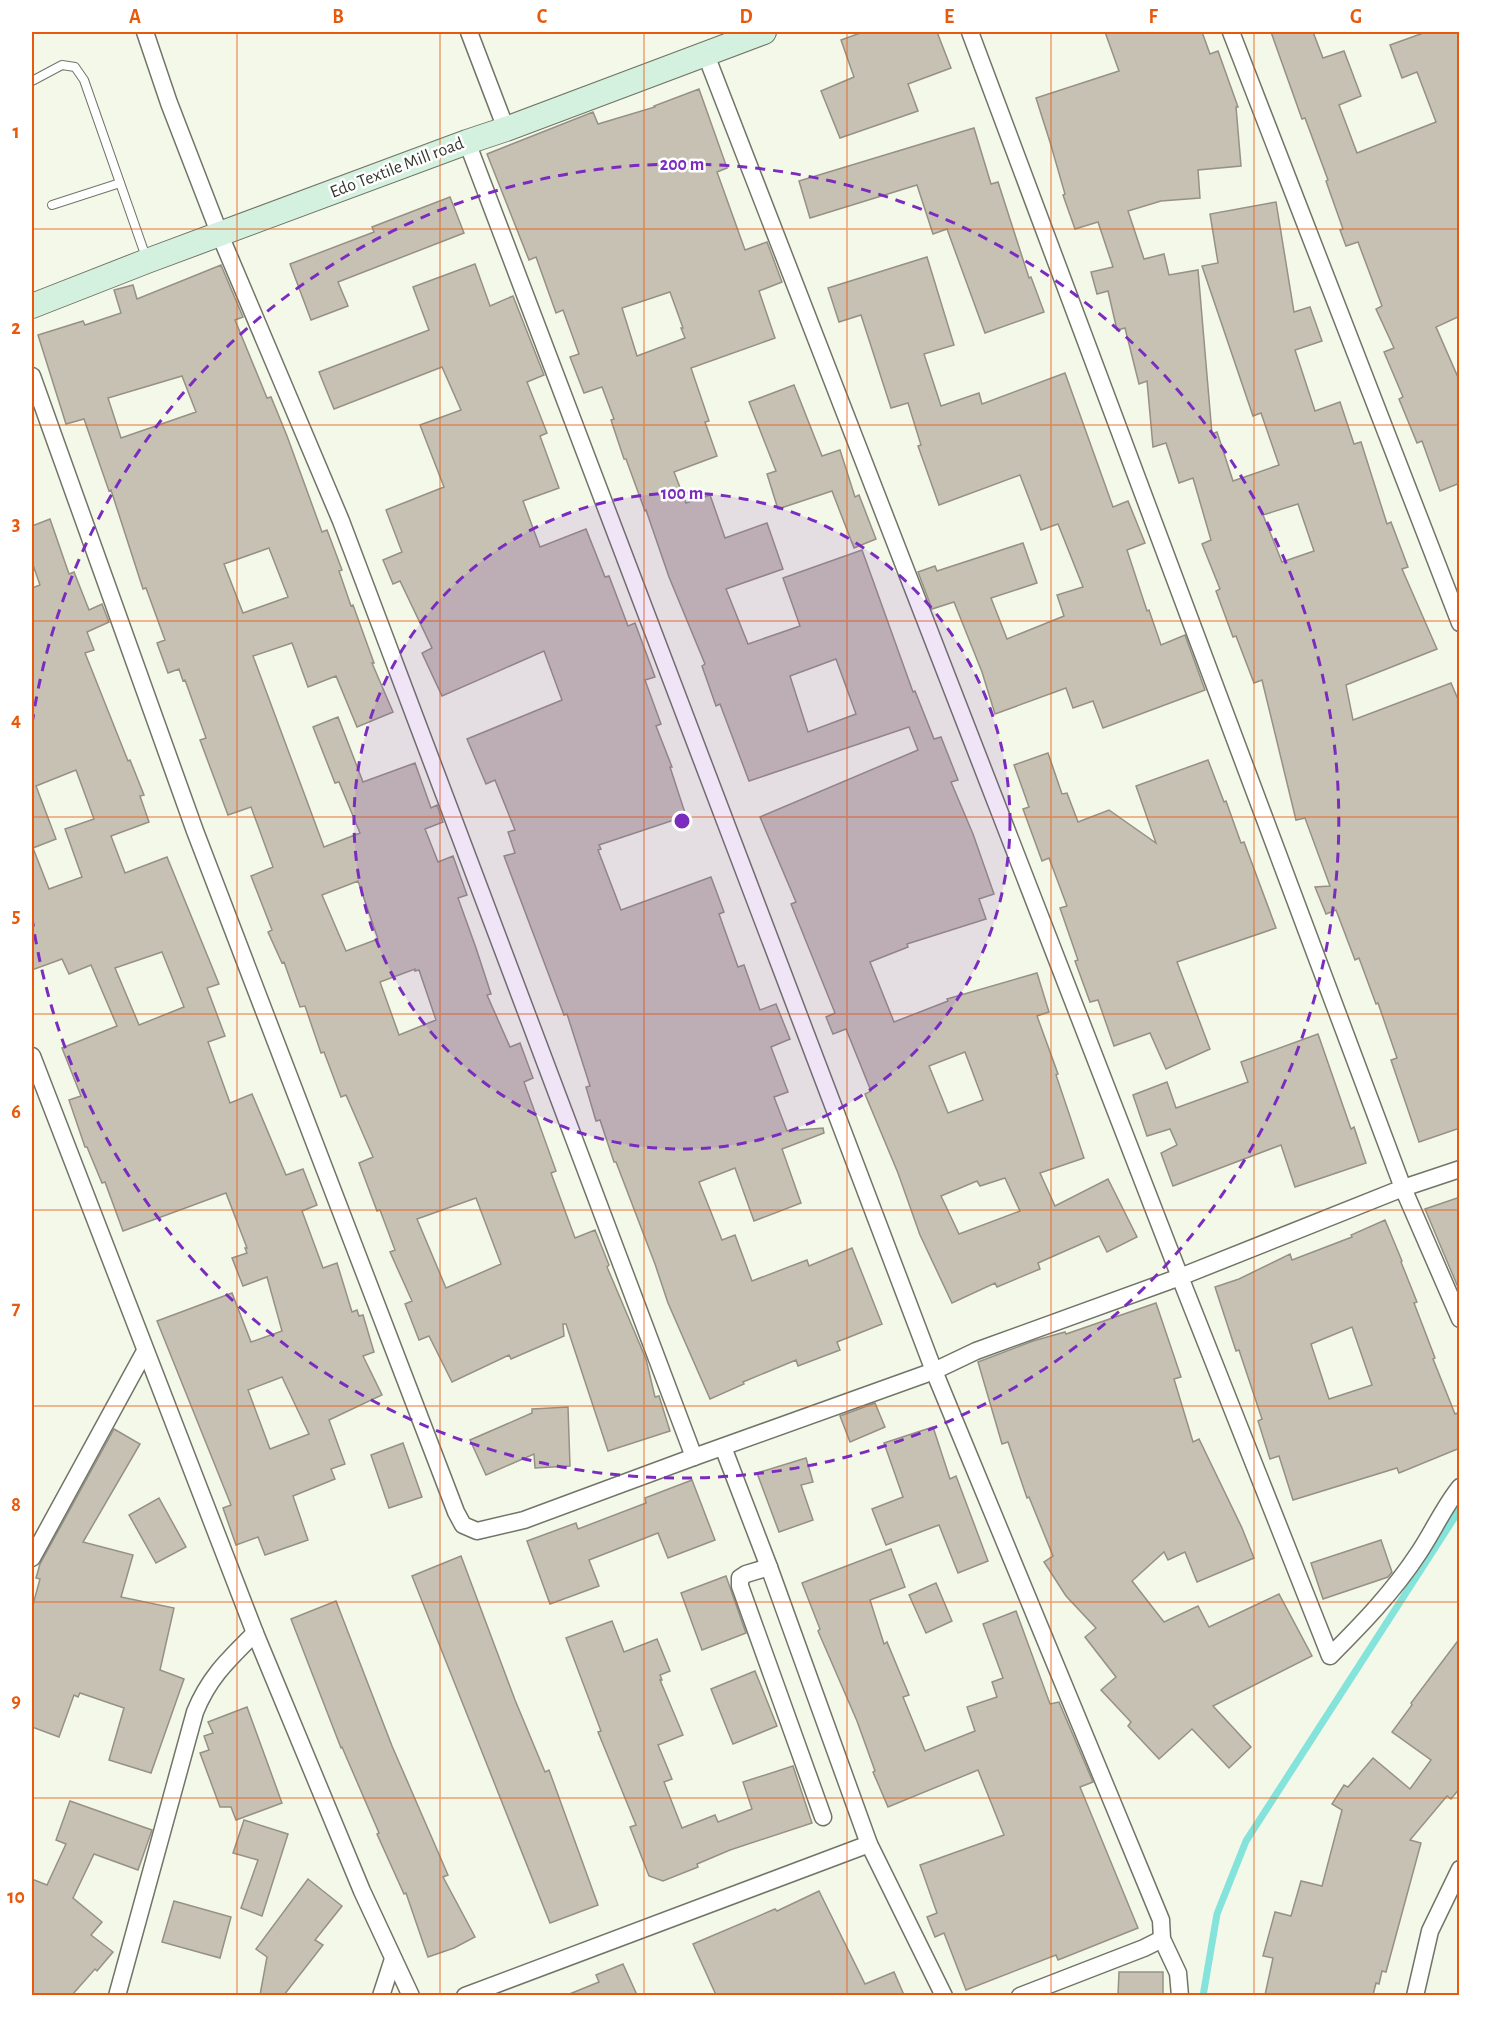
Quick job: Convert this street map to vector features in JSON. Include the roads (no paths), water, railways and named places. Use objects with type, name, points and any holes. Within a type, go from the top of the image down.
[{"type":"street","points":[[145,32],[169,103],[220,235],[341,521],[694,1457]]},
{"type":"street","points":[[470,32],[506,129]]},
{"type":"street","name":"Edo Textile Mill road","points":[[32,306],[147,261],[764,32]]},
{"type":"street","points":[[970,32],[1403,1188],[1460,1319]]},
{"type":"street","points":[[1231,32],[1460,623]]},
{"type":"street","points":[[706,55],[1180,1277],[1330,1656],[1381,1604],[1418,1554],[1447,1502],[1460,1486]]},
{"type":"street","points":[[467,142],[934,1371],[1161,1920],[1162,1939],[1178,1973],[1180,1995]]},
{"type":"street","points":[[32,376],[195,831],[451,1501],[463,1525],[477,1531],[524,1521],[934,1371],[976,1351],[1180,1277],[1403,1188],[1460,1168]]},
{"type":"street","points":[[32,1056],[255,1633],[362,1891],[411,1995]]},
{"type":"street","points":[[32,1558],[145,1351]]},
{"type":"street","points":[[723,1447],[869,1844],[944,1995]]},
{"type":"street","points":[[769,1567],[746,1574],[740,1578],[740,1586],[824,1817]]},
{"type":"street","points":[[117,1995],[195,1712],[204,1691],[218,1671],[255,1633]]},
{"type":"street","points":[[465,1995],[869,1844]]},
{"type":"street","points":[[1414,1995],[1430,1931],[1460,1869]]},
{"type":"street","points":[[1020,1995],[1162,1939]]},
{"type":"street","points":[[381,1995],[393,1959]]},
{"type":"lane","points":[[32,81],[62,64],[75,67],[84,80],[147,261]]},
{"type":"lane","points":[[52,205],[120,183]]},
{"type":"waterway","points":[[1203,1996],[1217,1914],[1246,1841],[1460,1509]]}]
